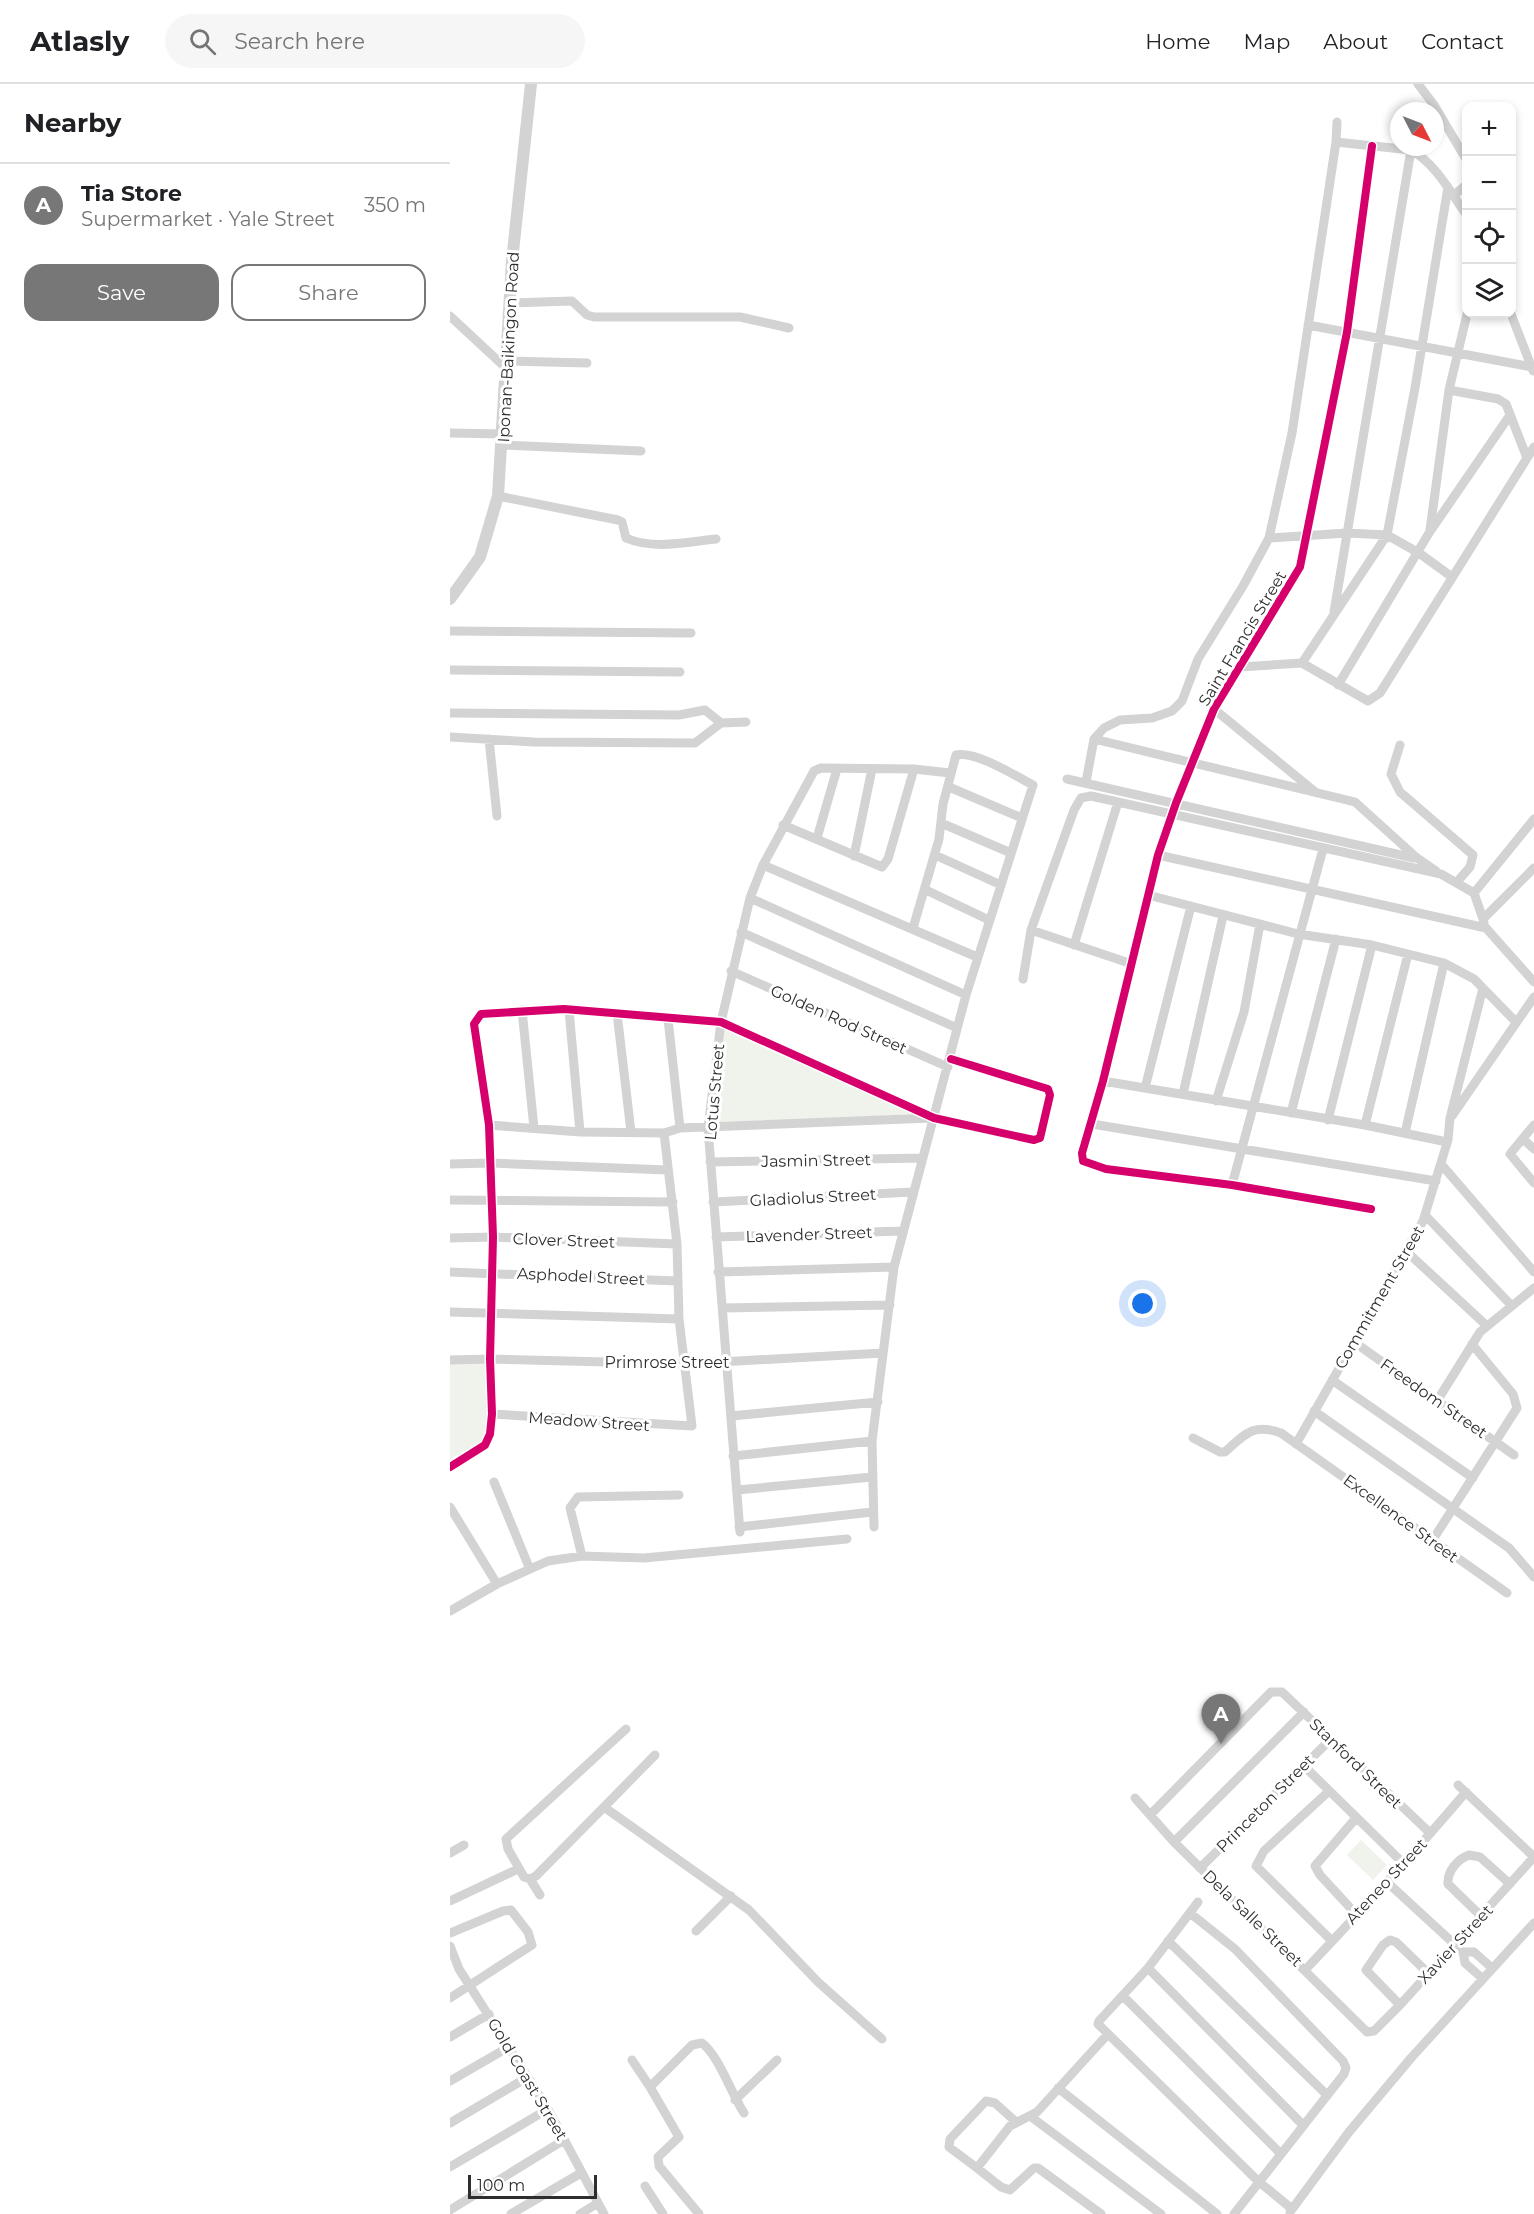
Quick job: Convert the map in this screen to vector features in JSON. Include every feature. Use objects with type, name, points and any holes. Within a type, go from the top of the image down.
[{"type":"street","name":"Iponan-Baikingon Road","points":[[450,599],[480,557],[498,496],[512,261],[531,84]]},
{"type":"street","points":[[1418,84],[1434,105],[1465,156]]},
{"type":"street","points":[[1086,782],[1094,740],[1104,728],[1120,720],[1152,718],[1172,711],[1182,701],[1198,659],[1243,586],[1269,538],[1292,433],[1336,142],[1337,122]]},
{"type":"street","points":[[1336,142],[1390,148]]},
{"type":"street","name":"Saint Francis Street","points":[[1232,1185],[1089,1165],[1083,1161],[1082,1153],[1103,1081],[1158,855],[1191,762],[1214,709],[1295,578],[1306,538],[1347,332],[1372,146]]},
{"type":"street","points":[[1334,616],[1410,156]]},
{"type":"street","points":[[1422,156],[1464,210]]},
{"type":"street","points":[[1302,663],[1387,535],[1448,187]]},
{"type":"street","points":[[1453,196],[1462,189]]},
{"type":"street","points":[[510,303],[572,301],[587,315],[594,317],[740,317],[789,328]]},
{"type":"street","points":[[450,316],[507,365],[587,363]]},
{"type":"street","points":[[1429,533],[1449,390],[1466,318]]},
{"type":"street","points":[[1513,318],[1533,370]]},
{"type":"street","points":[[1308,325],[1458,352],[1533,370]]},
{"type":"street","points":[[1449,390],[1502,401],[1527,458]]},
{"type":"street","points":[[1338,685],[1429,533],[1510,415]]},
{"type":"street","points":[[450,433],[503,440],[641,451]]},
{"type":"street","points":[[1240,667],[1302,663],[1368,701],[1380,693],[1534,447]]},
{"type":"street","points":[[498,496],[618,520],[622,522],[626,538],[638,542],[671,544],[716,539]]},
{"type":"street","points":[[1269,538],[1306,538],[1347,533],[1387,535],[1419,553],[1452,577]]},
{"type":"street","points":[[450,631],[691,633]]},
{"type":"street","points":[[450,670],[680,672]]},
{"type":"street","points":[[1214,709],[1317,794]]},
{"type":"street","points":[[450,714],[679,715],[705,710],[721,723]]},
{"type":"street","points":[[450,737],[695,743],[721,723],[746,722]]},
{"type":"street","points":[[489,739],[497,816]]},
{"type":"street","points":[[1094,740],[1355,802],[1417,858],[1474,893],[1484,924],[1534,982]]},
{"type":"street","points":[[1400,745],[1391,774],[1400,792],[1473,855],[1470,867],[1457,882]]},
{"type":"street","points":[[874,1527],[872,1441],[894,1267],[966,995],[1033,785],[979,759],[962,754],[956,755],[950,773],[935,855],[913,928]]},
{"type":"street","name":"Lotus Street","points":[[872,1512],[739,1530],[708,1128],[721,1022],[731,970],[750,898],[783,825],[814,771],[821,768],[914,769],[950,773]]},
{"type":"street","points":[[817,838],[837,769]]},
{"type":"street","points":[[854,856],[872,769]]},
{"type":"street","points":[[783,825],[817,838],[878,867],[886,864],[914,769]]},
{"type":"street","points":[[1067,778],[1323,849],[1441,874]]},
{"type":"street","points":[[949,787],[1022,818]]},
{"type":"street","points":[[1023,979],[1031,930],[1074,810],[1081,798],[1096,796],[1118,802],[1174,808],[1417,858]]},
{"type":"street","points":[[1074,945],[1118,802]]},
{"type":"street","points":[[1474,893],[1534,819]]},
{"type":"street","points":[[941,823],[1011,853]]},
{"type":"street","points":[[1323,849],[1298,934],[1232,1185],[1371,1209]]},
{"type":"street","points":[[935,855],[1000,885]]},
{"type":"street","points":[[1158,855],[1312,891],[1484,924]]},
{"type":"street","points":[[764,864],[977,957]]},
{"type":"street","points":[[1484,924],[1534,868]]},
{"type":"street","points":[[926,890],[989,920]]},
{"type":"street","points":[[1148,895],[1298,934],[1371,945],[1444,963],[1467,975],[1483,988],[1516,1022]]},
{"type":"street","points":[[750,898],[966,995]]},
{"type":"street","points":[[1145,1088],[1191,906]]},
{"type":"street","points":[[1183,1094],[1223,916]]},
{"type":"street","points":[[1216,1101],[1244,1012],[1260,924]]},
{"type":"street","points":[[1031,930],[1132,964]]},
{"type":"street","points":[[741,932],[957,1028]]},
{"type":"street","points":[[1291,1113],[1336,939]]},
{"type":"street","points":[[1328,1120],[1371,945]]},
{"type":"street","points":[[1365,1125],[1408,954]]},
{"type":"street","points":[[1405,1133],[1444,963]]},
{"type":"street","name":"Golden Rod Street","points":[[731,970],[949,1063],[1048,1089],[1050,1095],[1041,1135],[1034,1140],[934,1118]]},
{"type":"street","name":"Commitment Street","points":[[1296,1444],[1407,1252],[1425,1215],[1447,1142],[1450,1118],[1483,988]]},
{"type":"street","points":[[1450,1118],[1463,1104],[1534,997]]},
{"type":"street","points":[[450,1467],[485,1445],[490,1434],[492,1414],[490,1359],[493,1200],[489,1125],[474,1024],[481,1014],[522,1010],[569,1010],[721,1022],[934,1118]]},
{"type":"street","points":[[522,1010],[534,1128]]},
{"type":"street","points":[[569,1010],[580,1132]]},
{"type":"street","points":[[617,1013],[631,1132]]},
{"type":"street","points":[[668,1019],[680,1128]]},
{"type":"street","points":[[1103,1081],[1365,1125],[1447,1142]]},
{"type":"street","points":[[489,1125],[580,1132],[664,1133],[680,1128],[934,1118]]},
{"type":"street","points":[[1092,1124],[1436,1181]]},
{"type":"street","points":[[1534,1125],[1511,1150],[1511,1158],[1534,1183]]},
{"type":"street","points":[[664,1133],[677,1244],[677,1281],[685,1365]]},
{"type":"street","points":[[1523,1139],[1534,1149]]},
{"type":"street","name":"Jasmin Street","points":[[710,1162],[922,1158]]},
{"type":"street","points":[[450,1164],[491,1163],[667,1170]]},
{"type":"street","points":[[1441,1164],[1534,1272]]},
{"type":"street","name":"Gladiolus Street","points":[[712,1202],[913,1192]]},
{"type":"street","points":[[450,1200],[673,1202]]},
{"type":"street","points":[[1425,1215],[1511,1305]]},
{"type":"street","name":"Lavender Street","points":[[716,1237],[902,1231]]},
{"type":"street","name":"Clover Street","points":[[450,1238],[494,1237],[677,1244]]},
{"type":"street","points":[[1407,1252],[1486,1325]]},
{"type":"street","points":[[718,1272],[894,1267]]},
{"type":"street","name":"Asphodel Street","points":[[450,1272],[677,1281]]},
{"type":"street","points":[[1437,1401],[1486,1325],[1534,1288]]},
{"type":"street","points":[[723,1308],[890,1305]]},
{"type":"street","points":[[450,1312],[680,1319]]},
{"type":"street","name":"Freedom Street","points":[[1354,1342],[1514,1455]]},
{"type":"street","points":[[1432,1541],[1496,1442],[1518,1403],[1472,1344]]},
{"type":"street","name":"Primrose Street","points":[[450,1360],[490,1359],[685,1365],[883,1353]]},
{"type":"street","name":"Meadow Street","points":[[492,1414],[691,1428],[693,1423],[685,1365]]},
{"type":"street","points":[[1332,1380],[1473,1478]]},
{"type":"street","points":[[731,1416],[878,1402]]},
{"type":"street","points":[[1314,1411],[1517,1555],[1534,1577]]},
{"type":"street","name":"Excellence Street","points":[[1193,1438],[1220,1452],[1225,1452],[1241,1436],[1267,1428],[1281,1433],[1507,1593]]},
{"type":"street","points":[[733,1456],[872,1441]]},
{"type":"street","points":[[737,1490],[872,1477]]},
{"type":"street","points":[[494,1482],[529,1567]]},
{"type":"street","points":[[582,1556],[570,1508],[578,1497],[679,1495]]},
{"type":"street","points":[[450,1507],[497,1584]]},
{"type":"street","points":[[450,1611],[529,1567],[582,1556],[644,1558],[847,1539]]},
{"type":"street","name":"Stanford Street","points":[[1150,1815],[1271,1692],[1282,1692],[1430,1833]]},
{"type":"street","points":[[1174,1842],[1304,1712]]},
{"type":"street","points":[[540,1895],[530,1879],[524,1877],[518,1869],[508,1849],[506,1839],[626,1729]]},
{"type":"street","name":"Princeton Street","points":[[1200,1868],[1331,1738]]},
{"type":"street","points":[[530,1879],[655,1755]]},
{"type":"street","points":[[1303,1765],[1404,1864]]},
{"type":"street","name":"Ateneo Street","points":[[1306,1969],[1355,1913],[1388,1883],[1430,1833],[1462,1788],[1534,1857]]},
{"type":"street","points":[[1328,1791],[1264,1851],[1256,1862],[1256,1866],[1332,1941]]},
{"type":"street","name":"Dela Salle Street","points":[[1135,1798],[1174,1842],[1306,1969],[1367,2032],[1374,2031]]},
{"type":"street","points":[[604,1807],[749,1910],[818,1983],[882,2039]]},
{"type":"street","points":[[1355,1913],[1320,1875],[1315,1866],[1356,1818]]},
{"type":"street","points":[[450,1853],[464,1845]]},
{"type":"street","points":[[1481,1916],[1448,1884],[1448,1875],[1461,1859],[1469,1855],[1480,1857],[1510,1884]]},
{"type":"street","name":"Xavier Street","points":[[1374,2031],[1400,2005],[1427,1972],[1460,1948],[1481,1916],[1534,1857]]},
{"type":"street","points":[[450,1901],[518,1869]]},
{"type":"street","points":[[1388,1883],[1460,1948],[1474,1952],[1492,1968]]},
{"type":"street","points":[[696,1931],[731,1896]]},
{"type":"street","points":[[1198,1902],[1148,1968],[1099,2020],[1100,2028],[1290,2212],[1349,2132],[1534,1923]]},
{"type":"street","points":[[450,1933],[502,1911],[514,1913],[528,1932],[532,1945],[450,1998]]},
{"type":"street","points":[[1190,1913],[1235,1948],[1343,2061],[1346,2068],[1344,2074],[1234,2214]]},
{"type":"street","points":[[1400,2005],[1368,1975],[1366,1970],[1383,1945],[1390,1940],[1395,1942],[1427,1972]]},
{"type":"street","points":[[1168,1941],[1327,2095]]},
{"type":"street","name":"Gold Coast Street","points":[[450,1946],[459,1969],[548,2109],[604,2214]]},
{"type":"street","points":[[1460,1948],[1465,1963],[1483,1979]]},
{"type":"street","points":[[1148,1968],[1303,2125]]},
{"type":"street","points":[[450,1973],[459,1969]]},
{"type":"street","points":[[1123,1996],[1280,2153]]},
{"type":"street","points":[[450,2037],[489,2014]]},
{"type":"street","points":[[977,2168],[1015,2121],[1030,2116],[1108,2034]]},
{"type":"street","points":[[651,2087],[692,2046],[702,2043],[713,2055],[735,2100],[744,2113]]},
{"type":"street","points":[[450,2081],[509,2047]]},
{"type":"street","points":[[632,2060],[651,2087],[679,2137],[660,2152],[657,2157],[659,2166],[699,2214]]},
{"type":"street","points":[[735,2100],[777,2060]]},
{"type":"street","points":[[450,2123],[528,2077]]},
{"type":"street","points":[[1058,2088],[1217,2214]]},
{"type":"street","points":[[1015,2121],[995,2103],[986,2101],[950,2139],[949,2147],[1001,2187],[1010,2190],[1034,2168],[1038,2168],[1101,2214]]},
{"type":"street","points":[[450,2167],[548,2109]]},
{"type":"street","points":[[1030,2116],[1161,2214]]},
{"type":"street","points":[[450,2210],[564,2140]]},
{"type":"street","points":[[511,2214],[581,2173]]},
{"type":"street","points":[[645,2186],[663,2214]]},
{"type":"street","points":[[579,2214],[598,2203]]},
{"type":"shaded area","points":[[725,1028],[915,1114],[712,1124]]},
{"type":"shaded area","points":[[488,1362],[491,1424],[484,1442],[450,1459],[450,1363]]},
{"type":"shaded area","points":[[1361,1840],[1387,1865],[1373,1880],[1347,1855]]},
{"type":"cycle path","points":[[1371,1209],[1232,1185],[1106,1169],[1083,1161],[1082,1153],[1103,1081],[1158,855],[1176,803],[1214,709],[1300,567],[1347,332],[1372,146]]},
{"type":"cycle path","points":[[450,1467],[485,1445],[490,1434],[492,1414],[490,1359],[493,1237],[489,1125],[474,1024],[481,1014],[564,1009],[721,1022],[934,1118],[1034,1140],[1040,1138],[1050,1095],[1048,1089],[951,1059]]},
{"type":"place","name":"Tia Store","points":[[1221,1744]]}]
